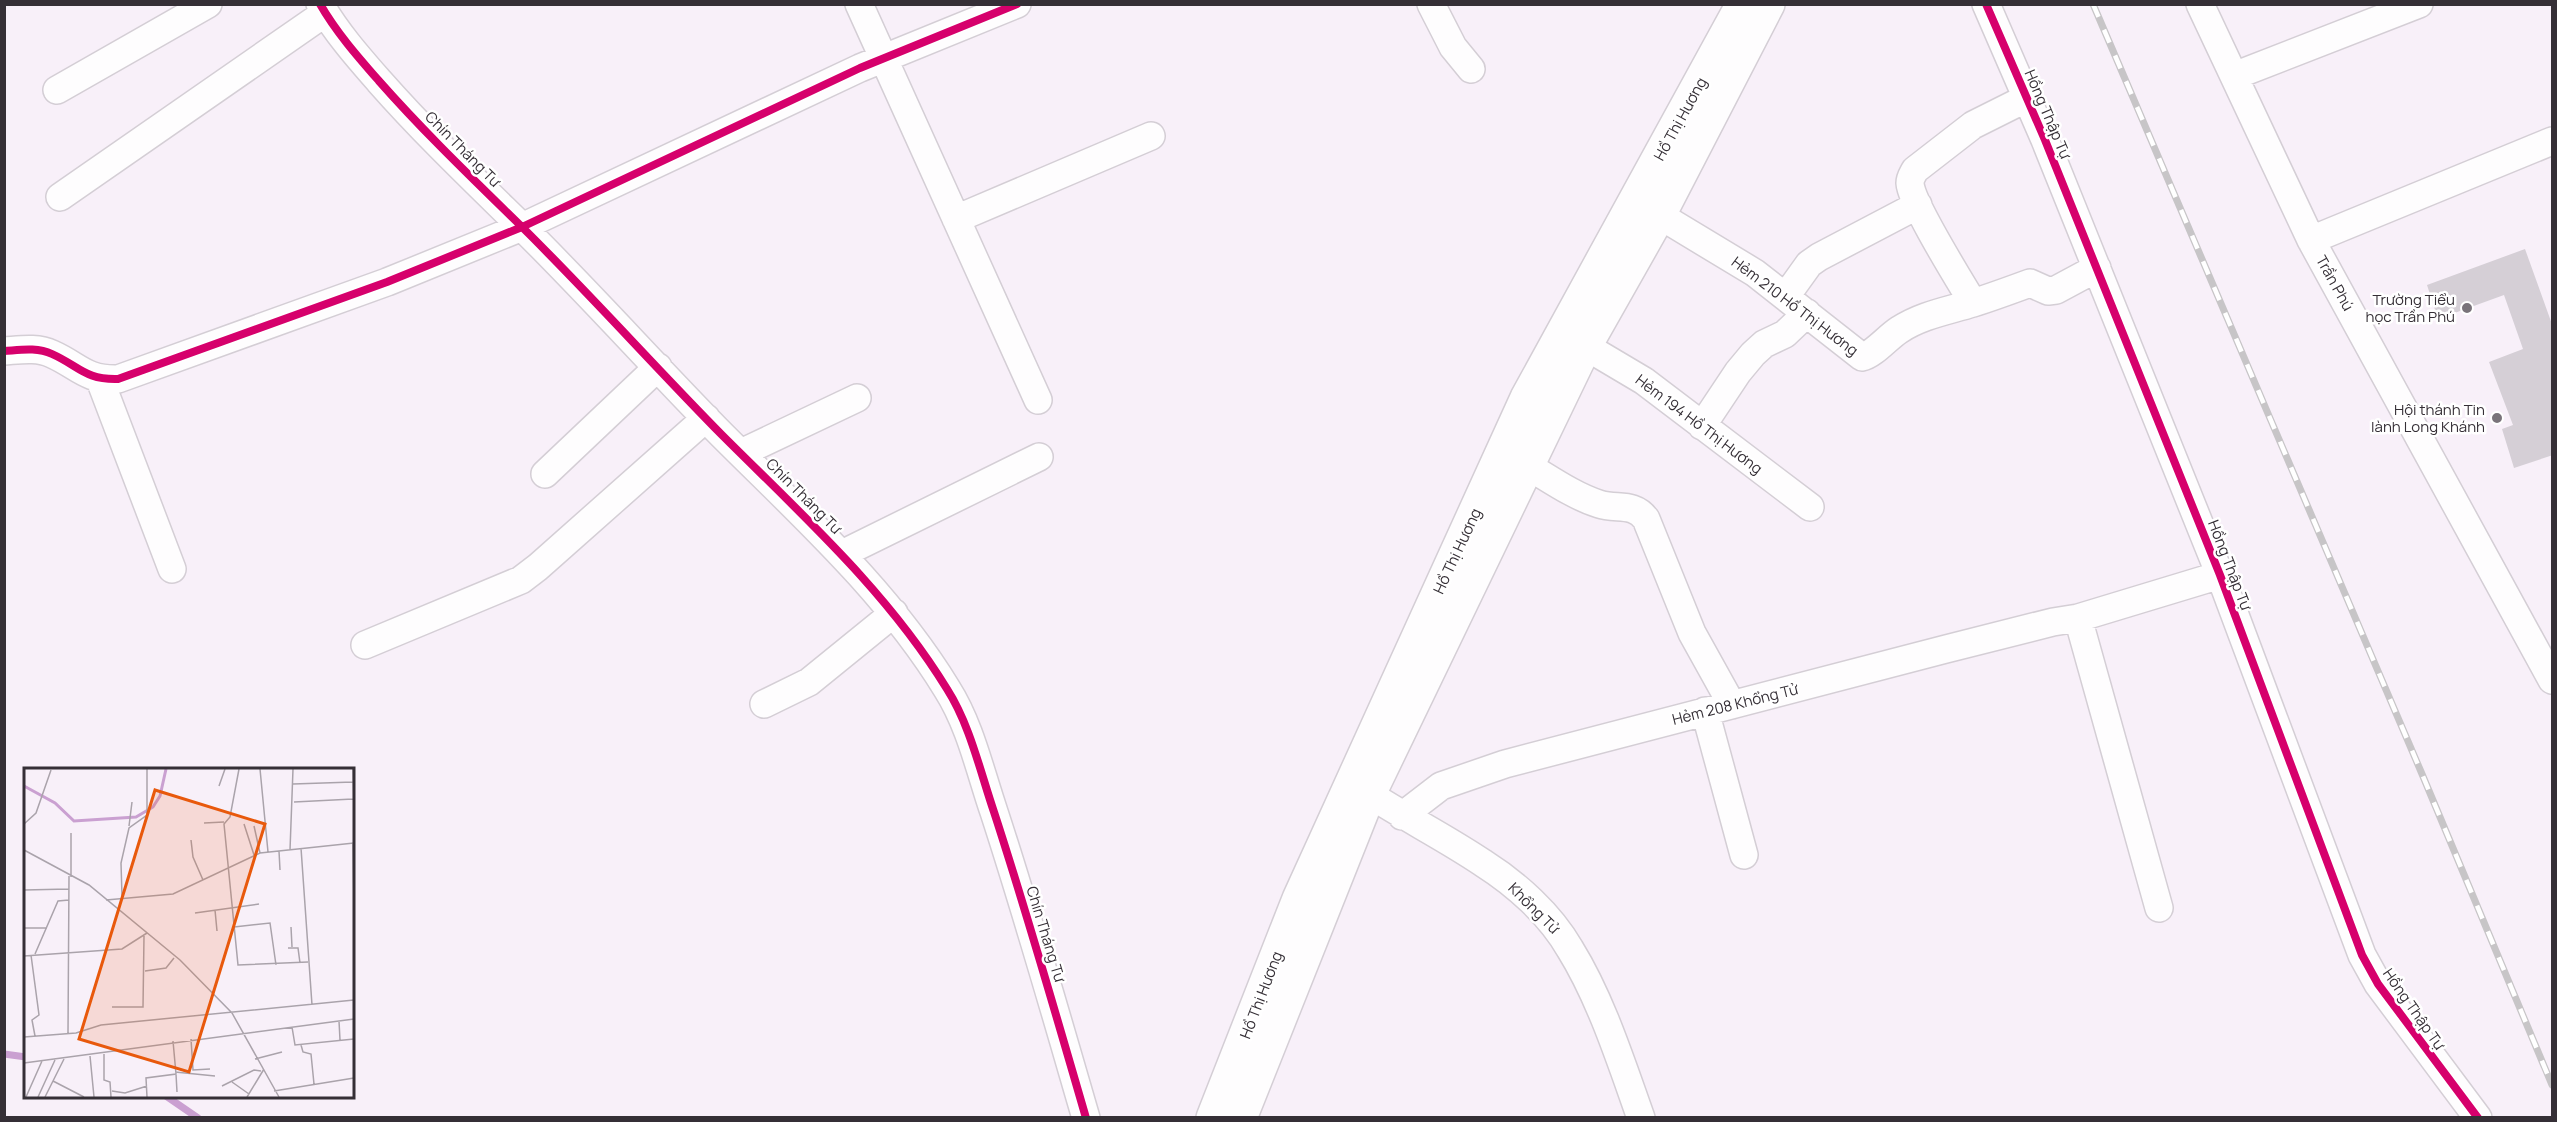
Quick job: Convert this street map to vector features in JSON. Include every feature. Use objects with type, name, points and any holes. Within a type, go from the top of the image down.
[{"type":"main road","name":"Hồ Thị Hương","points":[[1213,1118],[1299,899],[1527,398],[1743,4]]},
{"type":"main road","name":"Hồ Thị Hương","points":[[1240,1118],[1369,794],[1585,346],[1659,215],[1768,4]]},
{"type":"street","points":[[57,90],[208,4]]},
{"type":"street","points":[[859,4],[1038,400]]},
{"type":"street","points":[[4,351],[36,350],[51,353],[100,380],[118,379],[376,286],[522,227],[883,58],[1017,4]]},
{"type":"street","points":[[1431,4],[1453,47],[1471,69]]},
{"type":"street","name":"Hồng Thập Tự","points":[[1986,4],[2097,268],[2220,575],[2362,956],[2378,984],[2478,1118]]},
{"type":"street","name":"Trần Phú","points":[[2200,4],[2311,240],[2553,680]]},
{"type":"street","points":[[2234,76],[2419,4]]},
{"type":"street","points":[[60,197],[322,9]]},
{"type":"street","name":"Chín Tháng Tư","points":[[322,9],[361,61],[400,105],[522,227],[706,418],[843,554],[894,613],[931,663],[959,711],[1007,852],[1086,1118]]},
{"type":"street","points":[[1973,303],[1918,205],[1910,184],[1915,170],[1973,125],[2027,98]]},
{"type":"street","points":[[956,219],[1151,136]]},
{"type":"street","points":[[2311,240],[2553,141]]},
{"type":"street","points":[[1786,296],[1809,264],[1819,257],[1918,205]]},
{"type":"street","name":"Hẻm 210 Hồ Thị Hương","points":[[1659,215],[1731,258],[1786,296],[1862,357],[1869,356],[1884,340],[1913,322],[2030,284],[2048,291],[2056,290],[2097,268]]},
{"type":"street","points":[[1702,426],[1738,372],[1753,354],[1764,344],[1785,334],[1807,313]]},
{"type":"street","name":"Hẻm 194 Hồ Thị Hương","points":[[1585,346],[1644,381],[1810,507]]},
{"type":"street","points":[[545,474],[658,367]]},
{"type":"street","points":[[100,380],[172,569]]},
{"type":"street","points":[[741,453],[857,398]]},
{"type":"street","points":[[365,645],[522,580],[706,418]]},
{"type":"street","points":[[843,554],[1039,457]]},
{"type":"street","points":[[1528,466],[1599,504],[1632,507],[1640,511],[1646,519],[1669,572],[1692,633],[1732,705]]},
{"type":"street","name":"Hẻm 208 Khổng Tử","points":[[1402,816],[1441,786],[1474,773],[1705,711],[2053,622],[2078,618],[2220,575]]},
{"type":"street","points":[[764,704],[809,682],[894,613]]},
{"type":"street","points":[[2078,618],[2159,908]]},
{"type":"street","points":[[1705,711],[1744,855]]},
{"type":"street","name":"Khổng Tử","points":[[1369,794],[1483,863],[1535,905],[1555,927],[1570,948],[1586,978],[1641,1118]]},
{"type":"building","points":[[2525,249],[2553,327],[2553,455],[2514,468],[2502,429],[2513,425],[2489,362],[2523,349],[2504,295],[2438,319],[2427,285]]},
{"type":"waterway","points":[[4,1054],[24,1057]]},
{"type":"waterway","points":[[169,1098],[198,1118]]},
{"type":"railway","points":[[2093,4],[2422,774],[2552,1085]]},
{"type":"cycle path","points":[[320,4],[348,44],[396,100],[842,555],[898,619],[923,653],[955,703],[974,749],[1030,926],[1086,1118]]},
{"type":"cycle path","points":[[4,351],[40,350],[90,375],[118,379],[387,282],[522,227],[860,68],[1017,4]]},
{"type":"cycle path","points":[[1986,4],[2045,140],[2220,575],[2362,955],[2378,984],[2478,1118]]},
{"type":"place","name":"Trường Tiểu học Trần Phú","points":[[2467,308]]},
{"type":"place","name":"Hội thánh Tin lành Long Khánh","points":[[2497,418]]}]
